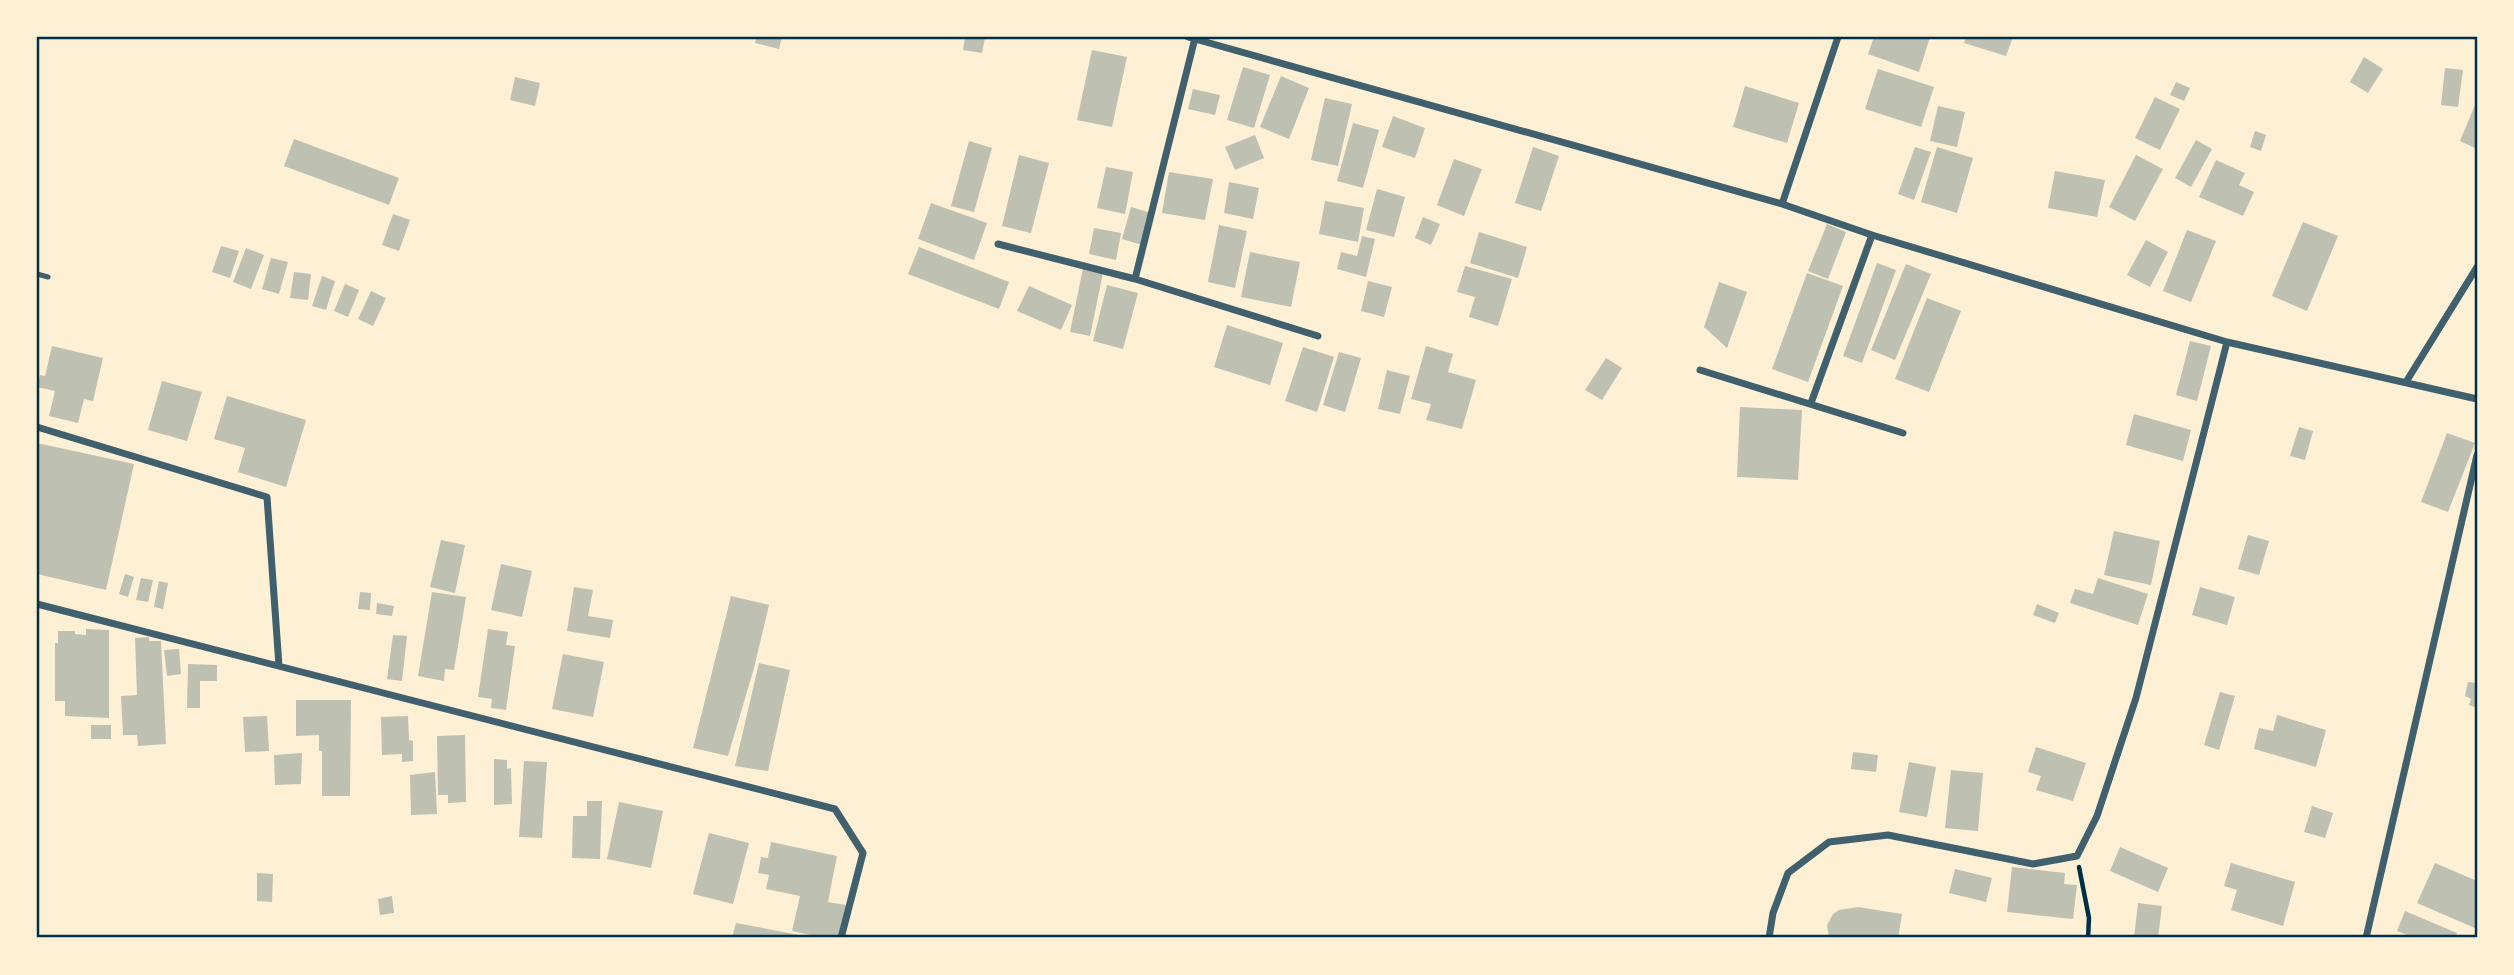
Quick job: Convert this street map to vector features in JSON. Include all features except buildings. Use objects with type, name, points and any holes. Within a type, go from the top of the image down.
[{"type":"street","points":[[1782,204],[1838,37]]},
{"type":"street","points":[[1135,279],[1191,38],[1782,204],[1872,235],[2227,342],[2477,399]]},
{"type":"street","points":[[1811,403],[1872,235]]},
{"type":"street","points":[[998,244],[1135,279],[1318,336]]},
{"type":"street","points":[[2406,382],[2477,267]]},
{"type":"street","points":[[1769,938],[1773,913],[1787,873],[1829,842],[1888,835],[2033,864],[2077,856],[2097,816],[2136,698],[2227,342]]},
{"type":"street","points":[[1700,370],[1903,433]]},
{"type":"street","points":[[37,427],[267,497],[279,666]]},
{"type":"street","points":[[2366,938],[2477,455]]},
{"type":"street","points":[[37,604],[835,809],[863,853],[841,938]]},
{"type":"lane","points":[[37,274],[48,277]]},
{"type":"path","points":[[2077,856],[2089,918],[2088,938]]}]
